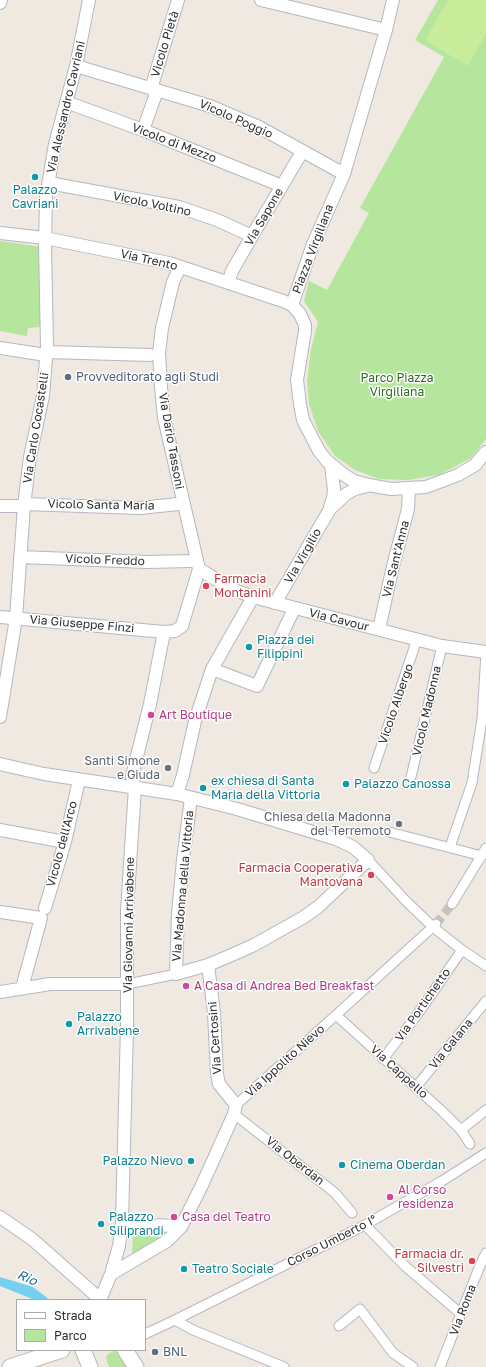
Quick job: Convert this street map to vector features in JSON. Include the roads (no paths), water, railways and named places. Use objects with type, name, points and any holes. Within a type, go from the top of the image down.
[{"type":"street","name":"Via Alessandro Cavriani","points":[[45,238],[46,197],[55,144],[76,66],[89,0]]},
{"type":"street","name":"Vicolo Pietà","points":[[143,130],[178,0]]},
{"type":"street","points":[[261,0],[386,30]]},
{"type":"street","name":"Piazza Virgiliana","points":[[393,0],[386,30],[344,174],[313,244],[292,305],[300,314],[305,325],[297,380],[303,420],[319,451],[331,465],[350,479],[369,485],[391,489],[426,487],[458,475],[475,465],[486,452]]},
{"type":"street","name":"Vicolo Poggio","points":[[76,66],[210,106],[258,127],[344,174]]},
{"type":"street","name":"Vicolo di Mezzo","points":[[66,102],[143,130],[282,186]]},
{"type":"street","name":"Via Sapone","points":[[228,283],[232,272],[252,236],[302,152]]},
{"type":"street","name":"Vicolo Voltino","points":[[49,184],[179,207],[217,220],[252,236]]},
{"type":"street","name":"Via Trento","points":[[0,234],[45,238],[169,263],[292,305]]},
{"type":"street","name":"Via Carlo Cocastelli","points":[[0,717],[16,618],[24,505],[30,457],[43,396],[46,353],[45,238]]},
{"type":"street","name":"Via Dario Tassoni","points":[[180,266],[173,282],[155,355],[164,418],[180,503],[195,563]]},
{"type":"street","points":[[0,348],[46,353],[155,355]]},
{"type":"street","name":"Via Virgilio","points":[[275,603],[330,509],[334,498],[331,465]]},
{"type":"street","name":"Via Virgilio","points":[[330,509],[346,494],[355,489],[369,485]]},
{"type":"street","name":"Via Sant'Anna","points":[[379,629],[408,509],[409,488]]},
{"type":"street","name":"Vicolo Santa Maria","points":[[0,506],[24,505],[140,508],[180,503]]},
{"type":"street","name":"Vicolo Freddo","points":[[20,557],[195,563]]},
{"type":"street","points":[[164,632],[175,631],[182,626],[195,563]]},
{"type":"street","name":"Via Cavour","points":[[195,563],[232,589],[253,597],[442,646],[486,652]]},
{"type":"street","points":[[177,794],[195,721],[212,669],[253,597]]},
{"type":"street","points":[[212,669],[257,686],[294,608]]},
{"type":"street","name":"Via Giuseppe Finzi","points":[[0,617],[164,632]]},
{"type":"street","name":"Via Giovanni Arrivabene","points":[[101,1299],[111,1274],[119,1246],[122,1222],[128,984],[127,911],[134,787],[132,776],[150,704],[164,632]]},
{"type":"street","name":"Vicolo Albergo","points":[[374,768],[417,639]]},
{"type":"street","name":"Vicolo Madonna","points":[[411,777],[442,646]]},
{"type":"street","points":[[450,847],[472,783],[482,719],[486,652]]},
{"type":"street","points":[[0,764],[79,780],[177,794],[237,809],[323,834],[346,843],[368,860],[406,901],[462,950],[486,966]]},
{"type":"street","name":"Vicolo dell'Arco","points":[[22,988],[65,842],[79,780]]},
{"type":"street","name":"Via Madonna della Vittoria","points":[[176,974],[180,899],[191,798]]},
{"type":"street","points":[[0,830],[65,842]]},
{"type":"street","points":[[389,832],[450,847],[484,852],[452,904]]},
{"type":"street","points":[[0,992],[50,984],[128,984],[176,974],[208,965],[254,945],[304,917],[318,907],[368,860]]},
{"type":"street","points":[[0,912],[43,913]]},
{"type":"street","name":"Via Ippolito Nievo","points":[[111,1274],[167,1241],[181,1227],[202,1185],[235,1109],[434,925]]},
{"type":"street","name":"Via Portichetto","points":[[383,1059],[417,1015],[462,950]]},
{"type":"street","name":"Via Certosini","points":[[208,965],[214,1013],[217,1074],[219,1084],[235,1109]]},
{"type":"street","name":"Via Galana","points":[[416,1087],[486,1001]]},
{"type":"street","name":"Via Cappello","points":[[336,1015],[461,1130],[470,1144]]},
{"type":"street","name":"Via Oberdan","points":[[235,1109],[325,1185],[352,1213]]},
{"type":"street","points":[[461,1130],[486,1110]]},
{"type":"street","name":"Corso Umberto I°","points":[[148,1333],[365,1225],[442,1181],[486,1153]]},
{"type":"street","points":[[0,1217],[32,1239],[100,1299]]},
{"type":"street","points":[[122,1222],[181,1227]]},
{"type":"street","points":[[365,1225],[405,1266],[461,1314]]},
{"type":"street","name":"Via Roma","points":[[440,1367],[486,1253]]},
{"type":"street","points":[[339,1326],[360,1309],[393,1353],[413,1367]]},
{"type":"street","points":[[175,1320],[193,1330],[284,1367]]},
{"type":"street","points":[[10,1367],[59,1351]]},
{"type":"street","points":[[83,1351],[90,1367]]},
{"type":"street","points":[[126,1351],[136,1367]]},
{"type":"water","points":[[0,1277],[33,1287],[49,1299],[32,1299],[0,1286]]},
{"type":"tunnel","points":[[436,924],[452,904]]},
{"type":"place","name":"Palazzo Cavriani","points":[[35,177]]},
{"type":"place","name":"Provveditorato agli Studi","points":[[68,377]]},
{"type":"place","name":"Farmacia Montanini","points":[[206,586]]},
{"type":"place","name":"Piazza dei Filippini","points":[[249,647]]},
{"type":"place","name":"Art Boutique","points":[[151,715]]},
{"type":"place","name":"Santi Simone e Giuda","points":[[168,768]]},
{"type":"place","name":"Palazzo Canossa","points":[[346,784]]},
{"type":"place","name":"ex chiesa di Santa Maria della Vittoria","points":[[203,788]]},
{"type":"place","name":"Chiesa della Madonna del Terremoto","points":[[399,824]]},
{"type":"place","name":"Farmacia Cooperativa Mantovana","points":[[371,875]]},
{"type":"place","name":"A Casa di Andrea Bed Breakfast","points":[[186,986]]},
{"type":"place","name":"Palazzo Arrivabene","points":[[69,1024]]},
{"type":"place","name":"Palazzo Nievo","points":[[191,1161]]},
{"type":"place","name":"Cinema Oberdan","points":[[342,1165]]},
{"type":"place","name":"Al Corso residenza","points":[[390,1197]]},
{"type":"place","name":"Casa del Teatro","points":[[174,1217]]},
{"type":"place","name":"Palazzo Siliprandi","points":[[101,1224]]},
{"type":"place","name":"Farmacia dr. Silvestri","points":[[472,1261]]},
{"type":"place","name":"Teatro Sociale","points":[[184,1269]]},
{"type":"place","name":"BNL","points":[[155,1352]]},
{"type":"park label","name":"Parco Piazza Virgiliana","points":[[397,385]]},
{"type":"water label","name":"Rio","points":[[27,1278]]}]
